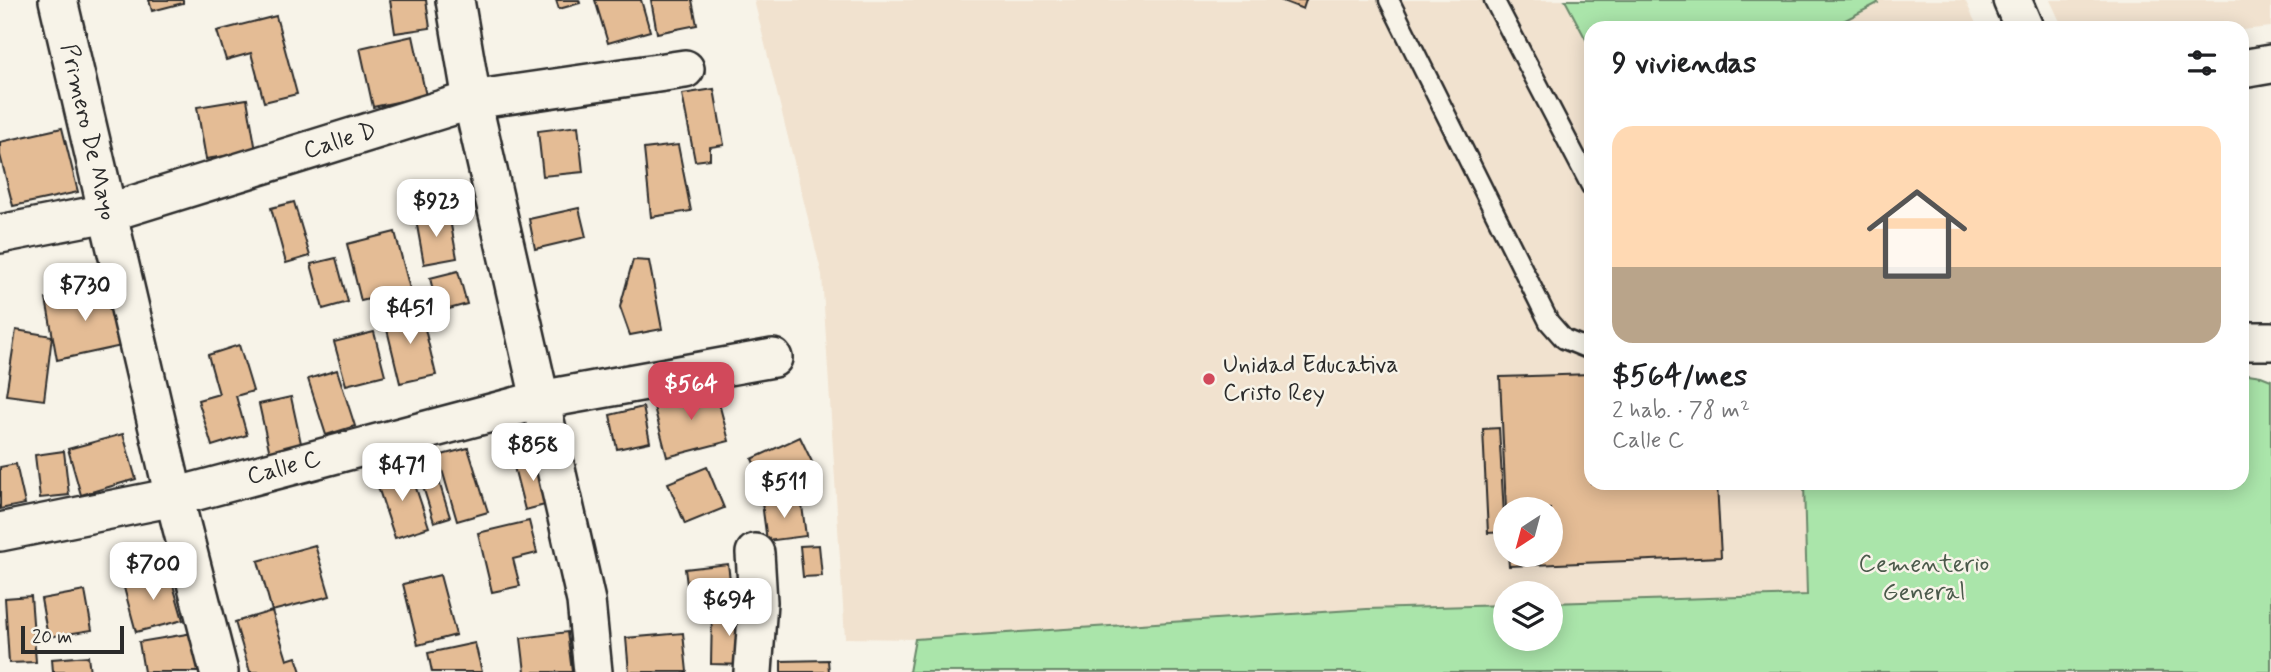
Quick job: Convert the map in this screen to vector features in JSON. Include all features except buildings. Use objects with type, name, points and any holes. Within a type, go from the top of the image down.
[{"type":"street","name":"Primero De Mayo","points":[[58,0],[174,497],[219,672]]},
{"type":"street","points":[[454,0],[472,100],[586,601],[593,672]]},
{"type":"street","points":[[2012,0],[2021,21]]},
{"type":"street","points":[[2249,68],[2271,64]]},
{"type":"street","name":"Calle D","points":[[0,234],[107,213],[472,100],[685,69]]},
{"type":"street","points":[[2249,341],[2271,341]]},
{"type":"street","name":"Calle C","points":[[0,532],[174,497],[540,400],[773,358]]},
{"type":"street","points":[[753,672],[758,602],[755,553]]},
{"type":"lane","points":[[1389,0],[1549,322],[1564,340],[1584,347]]},
{"type":"lane","points":[[1494,0],[1584,174]]},
{"type":"shaded area","name":"Unidad Educativa Cristo Rey","points":[[754,0],[1965,0],[1975,21],[1584,21],[1584,490],[1804,490],[1807,595],[1563,603],[1563,581],[1493,581],[1493,605],[1367,609],[915,639],[845,638],[822,275]]},
{"type":"shaded area","points":[[2050,0],[2271,0],[2271,27],[2249,29],[2249,21],[2060,21]]},
{"type":"green space","points":[[1565,0],[1877,0],[1878,3],[1843,21],[1584,21],[1584,36]]},
{"type":"green space","name":"Cementerio General","points":[[2249,374],[2271,380],[2271,672],[909,672],[915,639],[1367,609],[1493,605],[1493,651],[1563,651],[1563,603],[1807,595],[1804,490],[2249,490]]},
{"type":"place","name":"Unidad Educativa Cristo Rey","points":[[1209,379]]}]
